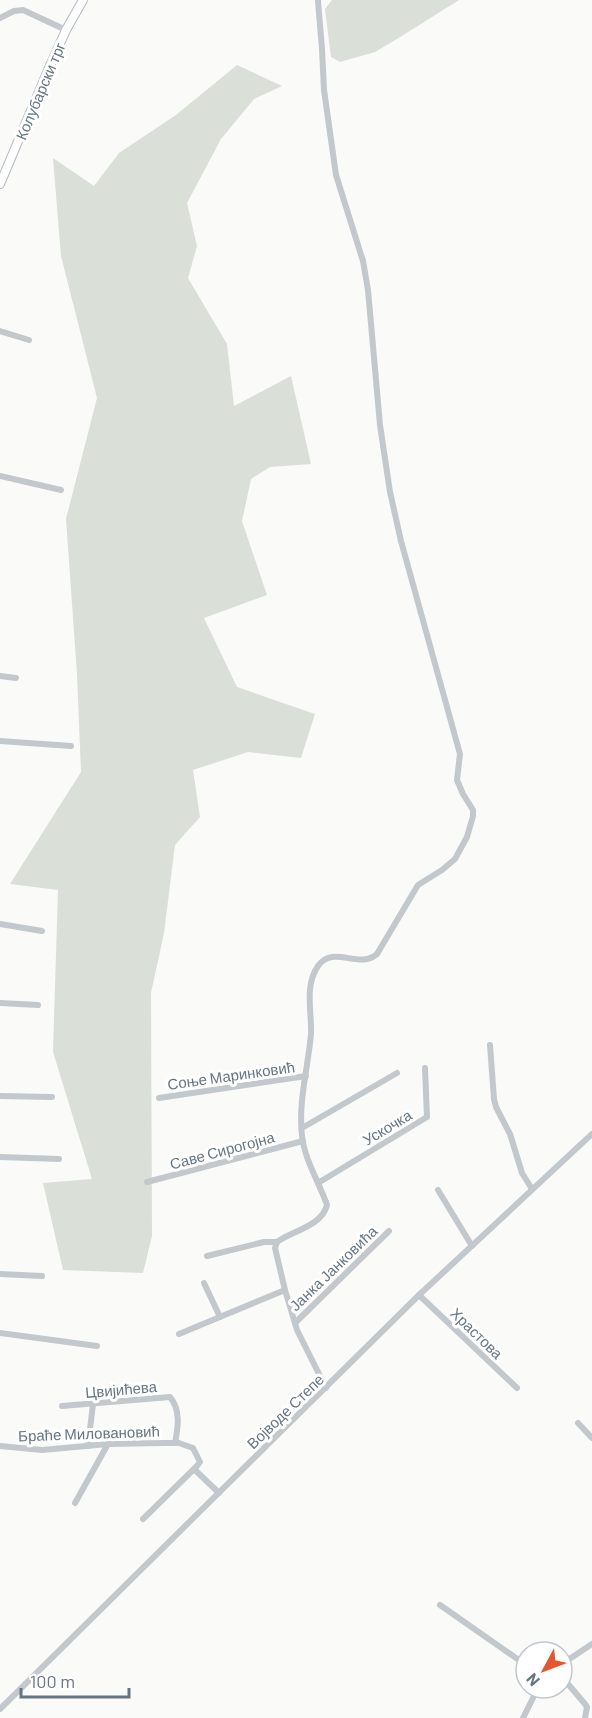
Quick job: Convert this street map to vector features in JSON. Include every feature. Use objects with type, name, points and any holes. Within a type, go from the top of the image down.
[{"type":"street","name":"Колубарски трг","points":[[0,184],[66,30],[83,0]]},
{"type":"street","points":[[207,1256],[264,1242],[277,1242],[322,1216],[327,1205],[309,1164],[302,1128],[311,1033],[309,1007],[317,967],[329,957],[365,961],[377,954],[418,885],[455,859],[467,837],[473,816],[473,810],[457,780],[460,754],[390,492],[380,425],[368,290],[363,261],[336,175],[324,90],[318,0]]},
{"type":"street","points":[[0,18],[14,10],[22,10],[66,30]]},
{"type":"street","points":[[0,331],[29,340]]},
{"type":"street","points":[[0,476],[61,490]]},
{"type":"street","points":[[0,676],[16,678]]},
{"type":"street","points":[[0,741],[71,746]]},
{"type":"street","points":[[0,924],[42,931]]},
{"type":"street","points":[[0,1003],[38,1005]]},
{"type":"street","points":[[490,1045],[494,1099],[510,1134],[522,1173],[532,1190]]},
{"type":"street","name":"Ускочка","points":[[318,1183],[427,1117],[425,1068]]},
{"type":"street","points":[[302,1128],[397,1073]]},
{"type":"street","name":"Соње Маринковић","points":[[159,1098],[306,1076]]},
{"type":"street","points":[[0,1096],[52,1097]]},
{"type":"street","name":"Војводе Степе","points":[[0,1709],[419,1295],[592,1134]]},
{"type":"street","name":"Саве Сирогојна","points":[[147,1182],[303,1141]]},
{"type":"street","points":[[0,1157],[59,1160]]},
{"type":"street","points":[[438,1190],[472,1246]]},
{"type":"street","name":"Јанка Јанковића","points":[[295,1323],[389,1231]]},
{"type":"street","points":[[277,1242],[276,1251],[295,1323],[326,1388]]},
{"type":"street","points":[[0,1274],[42,1276]]},
{"type":"street","points":[[204,1283],[220,1317]]},
{"type":"street","points":[[179,1334],[285,1290]]},
{"type":"street","name":"Храстова","points":[[419,1295],[518,1389]]},
{"type":"street","points":[[0,1334],[97,1346]]},
{"type":"street","name":"Цвијићева","points":[[62,1406],[170,1397],[176,1408],[178,1426],[175,1443]]},
{"type":"street","points":[[88,1446],[93,1404]]},
{"type":"street","points":[[578,1423],[592,1438]]},
{"type":"street","name":"Браће Миловановић","points":[[0,1446],[42,1450],[108,1444],[175,1443],[196,1451],[200,1462],[196,1468]]},
{"type":"street","points":[[75,1503],[108,1444]]},
{"type":"street","points":[[143,1519],[196,1468],[219,1493]]},
{"type":"street","points":[[440,1605],[514,1657]]},
{"type":"street","points":[[574,1657],[591,1646]]},
{"type":"street","points":[[574,1691],[585,1704],[587,1711],[585,1718]]},
{"type":"street","points":[[523,1718],[532,1700]]},
{"type":"shaded area","points":[[332,0],[459,0],[375,52],[340,62],[331,57],[325,9]]},
{"type":"shaded area","points":[[237,65],[282,86],[254,99],[221,139],[187,203],[197,246],[188,278],[227,344],[234,406],[291,376],[311,464],[270,467],[251,479],[242,521],[267,595],[204,618],[237,687],[315,714],[301,758],[248,752],[193,770],[200,817],[175,845],[164,933],[151,993],[152,1236],[143,1273],[63,1270],[43,1183],[92,1179],[53,1052],[58,890],[10,884],[81,772],[77,674],[66,519],[97,398],[61,256],[53,158],[94,186],[119,153],[176,115]]}]
